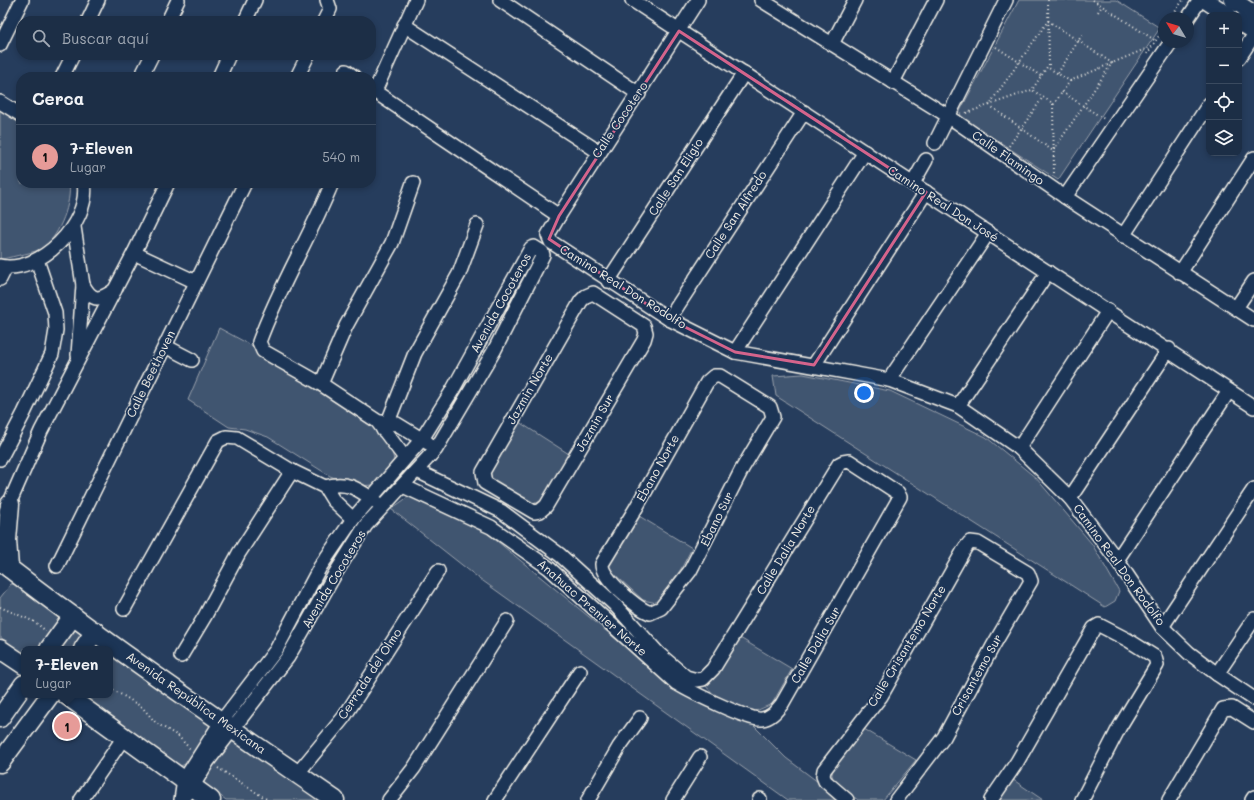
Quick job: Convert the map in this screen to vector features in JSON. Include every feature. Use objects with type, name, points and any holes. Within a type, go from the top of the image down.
[{"type":"main road","points":[[5,511],[7,570]]},
{"type":"main road","name":"Avenida República Mexicana","points":[[7,570],[227,726],[335,800]]},
{"type":"main road","points":[[53,644],[73,616]]},
{"type":"main road","points":[[85,646],[95,632]]},
{"type":"main road","points":[[0,649],[21,663]]},
{"type":"main road","points":[[0,718],[21,688]]},
{"type":"main road","points":[[0,763],[48,698]]},
{"type":"main road","points":[[70,698],[124,737],[185,792],[212,800]]},
{"type":"street","points":[[0,45],[22,0]]},
{"type":"street","points":[[90,16],[98,0]]},
{"type":"street","points":[[170,16],[178,0]]},
{"type":"street","points":[[247,16],[255,0]]},
{"type":"street","points":[[376,84],[416,0]]},
{"type":"street","points":[[500,0],[639,94]]},
{"type":"street","name":"Camino Real Don José","points":[[632,0],[1169,350],[1254,408]]},
{"type":"street","name":"Calle Cocotero","points":[[551,242],[548,235],[559,216],[599,152],[639,94],[698,0]]},
{"type":"street","name":"Calle Flamingo","points":[[761,0],[778,5],[832,44],[948,116],[1123,236],[1254,320]]},
{"type":"street","points":[[832,44],[855,0]]},
{"type":"street","points":[[893,82],[936,0]]},
{"type":"street","points":[[935,143],[1006,0]]},
{"type":"street","points":[[1192,12],[1200,0]]},
{"type":"street","points":[[1205,0],[1223,12]]},
{"type":"street","points":[[1233,0],[1254,14]]},
{"type":"street","points":[[325,16],[328,5]]},
{"type":"street","points":[[1242,24],[1254,31]]},
{"type":"street","points":[[404,25],[599,152]]},
{"type":"street","points":[[1242,53],[1254,35]]},
{"type":"street","points":[[1065,197],[1167,48]]},
{"type":"street","points":[[64,72],[70,60]]},
{"type":"street","points":[[144,72],[150,60]]},
{"type":"street","points":[[221,72],[227,60]]},
{"type":"street","points":[[300,72],[306,60]]},
{"type":"street","name":"Calle San Eligio","points":[[608,281],[744,73]]},
{"type":"street","points":[[376,92],[559,216]]},
{"type":"street","points":[[0,102],[16,112]]},
{"type":"street","points":[[1123,236],[1206,109]]},
{"type":"street","name":"Calle San Alfredo","points":[[669,319],[804,112]]},
{"type":"street","points":[[735,352],[865,152]]},
{"type":"street","points":[[1180,272],[1254,158]]},
{"type":"street","points":[[913,183],[926,160]]},
{"type":"street","points":[[321,384],[346,326],[392,243],[413,183]]},
{"type":"street","points":[[0,279],[3,266],[37,260],[54,247],[74,227],[82,212],[87,188]]},
{"type":"street","points":[[0,522],[41,431],[134,253],[166,188]]},
{"type":"street","name":"Calle Beethoven","points":[[57,566],[243,188]]},
{"type":"street","points":[[330,188],[323,206],[272,308],[259,342],[262,351],[321,384],[382,424],[408,430],[436,449]]},
{"type":"street","points":[[814,365],[926,192]]},
{"type":"street","points":[[382,424],[415,353],[460,274],[477,225]]},
{"type":"street","points":[[74,227],[83,285],[78,361]]},
{"type":"street","points":[[889,380],[988,233]]},
{"type":"street","name":"Camino Real Don Rodolfo","points":[[551,242],[608,281],[669,319],[735,352],[814,365],[889,380],[958,406],[1019,448],[1070,498],[1118,560],[1162,627],[1189,653],[1254,699]]},
{"type":"street","points":[[54,247],[69,249],[79,254]]},
{"type":"street","name":"Avenida Cocoteros","points":[[534,247],[542,252],[544,255],[494,351],[436,449],[366,526],[334,574],[288,657],[227,726],[276,650],[320,566],[353,518],[422,439],[452,390],[531,248],[534,247]]},
{"type":"street","points":[[134,253],[196,282]]},
{"type":"street","points":[[0,459],[52,354],[56,330],[55,313],[37,260]]},
{"type":"street","points":[[958,406],[1048,272]]},
{"type":"street","points":[[1236,308],[1254,281]]},
{"type":"street","points":[[83,285],[87,293],[96,298],[101,298],[115,290]]},
{"type":"street","name":"Jazmin Norte","points":[[510,499],[485,483],[483,472],[581,301],[586,296],[593,293],[622,311]]},
{"type":"street","name":"Jazmin Sur","points":[[510,499],[534,512],[540,511],[546,506],[644,340],[646,332],[644,326],[622,311]]},
{"type":"street","points":[[1019,448],[1108,311]]},
{"type":"street","points":[[165,346],[192,360]]},
{"type":"street","points":[[1070,498],[1169,350]]},
{"type":"street","name":"Ebano Norte","points":[[622,592],[604,575],[602,564],[636,508],[707,382],[714,376],[720,376],[748,392]]},
{"type":"street","points":[[1118,560],[1229,391]]},
{"type":"street","name":"Ebano Sur","points":[[622,592],[644,611],[650,613],[661,608],[690,571],[742,470],[774,417],[770,406],[748,392]]},
{"type":"street","points":[[382,424],[405,458]]},
{"type":"street","points":[[124,608],[218,441],[226,437],[237,438],[292,471],[325,487],[333,500],[353,518]]},
{"type":"street","name":"Calle Dalia Norte","points":[[694,686],[713,669],[839,464],[842,462],[850,462],[898,493],[900,496]]},
{"type":"street","points":[[181,656],[205,616],[239,553],[292,471]]},
{"type":"street","name":"Anahuac Premier Norte","points":[[417,471],[501,511],[560,555],[614,604],[656,658]]},
{"type":"street","points":[[325,487],[345,484],[383,506]]},
{"type":"street","name":"Anahuac Premier Norte","points":[[403,486],[491,528],[549,568],[604,618],[656,658],[686,677],[694,686]]},
{"type":"street","points":[[1162,627],[1254,489]]},
{"type":"street","name":"Calle Dalia Sur","points":[[694,686],[755,719],[769,717],[775,712],[786,698],[900,496]]},
{"type":"street","points":[[491,528],[510,499]]},
{"type":"street","name":"Calle Crisantemo Norte","points":[[847,800],[825,781],[822,776],[824,770],[881,696],[967,545],[970,542],[978,542],[1000,555]]},
{"type":"street","name":"Crisantemo Sur","points":[[896,800],[944,736],[993,646],[1031,581],[1028,573],[1000,555]]},
{"type":"street","name":"Cerrada del Olmo","points":[[297,774],[344,717],[438,571]]},
{"type":"street","points":[[604,618],[622,592]]},
{"type":"street","points":[[1217,674],[1254,619]]},
{"type":"street","points":[[389,800],[414,768],[507,621]]},
{"type":"street","points":[[991,800],[1017,762],[1094,628],[1101,625],[1155,657],[1157,665],[1119,728],[1082,800]]},
{"type":"street","points":[[495,800],[580,671]]},
{"type":"street","points":[[1169,800],[1220,712],[1226,708],[1232,708],[1253,721]]},
{"type":"street","points":[[588,800],[619,747],[640,718]]},
{"type":"street","points":[[185,792],[204,758],[227,726]]},
{"type":"street","points":[[81,800],[124,737]]},
{"type":"street","points":[[673,800],[700,757]]},
{"type":"path","points":[[1048,0],[1049,68]]},
{"type":"path","points":[[1093,0],[1156,41]]},
{"type":"path","points":[[1175,12],[1183,0]]},
{"type":"path","points":[[1098,12],[1102,6]]},
{"type":"path","points":[[1048,21],[1112,63]]},
{"type":"path","points":[[989,105],[1048,21]]},
{"type":"path","points":[[1058,73],[1082,35]]},
{"type":"path","points":[[1143,60],[1158,38]]},
{"type":"path","points":[[991,44],[1041,76]]},
{"type":"path","points":[[1053,103],[1054,104],[1070,80],[1152,47]]},
{"type":"path","points":[[1053,151],[1112,63]]},
{"type":"path","points":[[962,115],[1032,90],[1047,67],[1049,68]]},
{"type":"path","points":[[1049,68],[1070,80]]},
{"type":"path","points":[[1032,90],[1053,103]]},
{"type":"path","points":[[1062,92],[1104,119],[1100,126]]},
{"type":"path","points":[[1006,150],[1043,97]]},
{"type":"path","points":[[1053,103],[1054,180]]},
{"type":"path","points":[[989,105],[1053,151]]},
{"type":"path","points":[[0,607],[35,622],[53,644]]},
{"type":"path","points":[[113,690],[142,707],[156,723],[178,736],[204,758],[241,784],[268,800]]},
{"type":"highlighted area","points":[[679,31],[926,192],[814,365],[735,352],[669,319],[549,239],[559,216]]},
{"type":"shaded area","points":[[1019,0],[1116,0],[1158,27],[1158,31],[1058,180],[961,117],[960,111]]},
{"type":"shaded area","points":[[0,107],[16,118],[16,188],[69,188],[69,199],[64,218],[50,242],[36,251],[3,259],[0,258]]},
{"type":"shaded area","points":[[219,328],[256,348],[296,377],[374,428],[391,447],[394,460],[390,467],[374,485],[355,486],[330,476],[268,437],[245,429],[229,427],[188,400]]},
{"type":"shaded area","points":[[803,374],[890,391],[986,437],[1036,478],[1092,544],[1119,591],[1115,601],[1105,607],[776,396],[773,376]]},
{"type":"shaded area","points":[[519,422],[569,454],[545,498],[537,503],[529,503],[493,482],[489,474]]},
{"type":"shaded area","points":[[411,495],[475,523],[628,649],[694,698],[753,725],[786,758],[842,800],[788,800],[476,576],[391,509]]},
{"type":"shaded area","points":[[639,516],[692,548],[681,569],[657,603],[643,600],[611,571],[608,565],[610,557]]},
{"type":"shaded area","points":[[11,584],[24,585],[107,646],[21,646],[21,652],[0,637],[0,598]]},
{"type":"shaded area","points":[[740,638],[792,669],[772,704],[756,711],[720,698],[705,684]]},
{"type":"shaded area","points":[[113,650],[211,722],[210,729],[187,763],[181,766],[176,765],[85,698],[113,698]]},
{"type":"shaded area","points":[[864,729],[916,760],[883,800],[858,800],[834,780],[832,774],[833,768],[842,753]]},
{"type":"shaded area","points":[[234,738],[322,800],[226,800],[203,783],[202,775]]},
{"type":"shaded area","points":[[1012,779],[1043,800],[997,800]]},
{"type":"place","name":"7-Eleven","points":[[67,726]]}]
